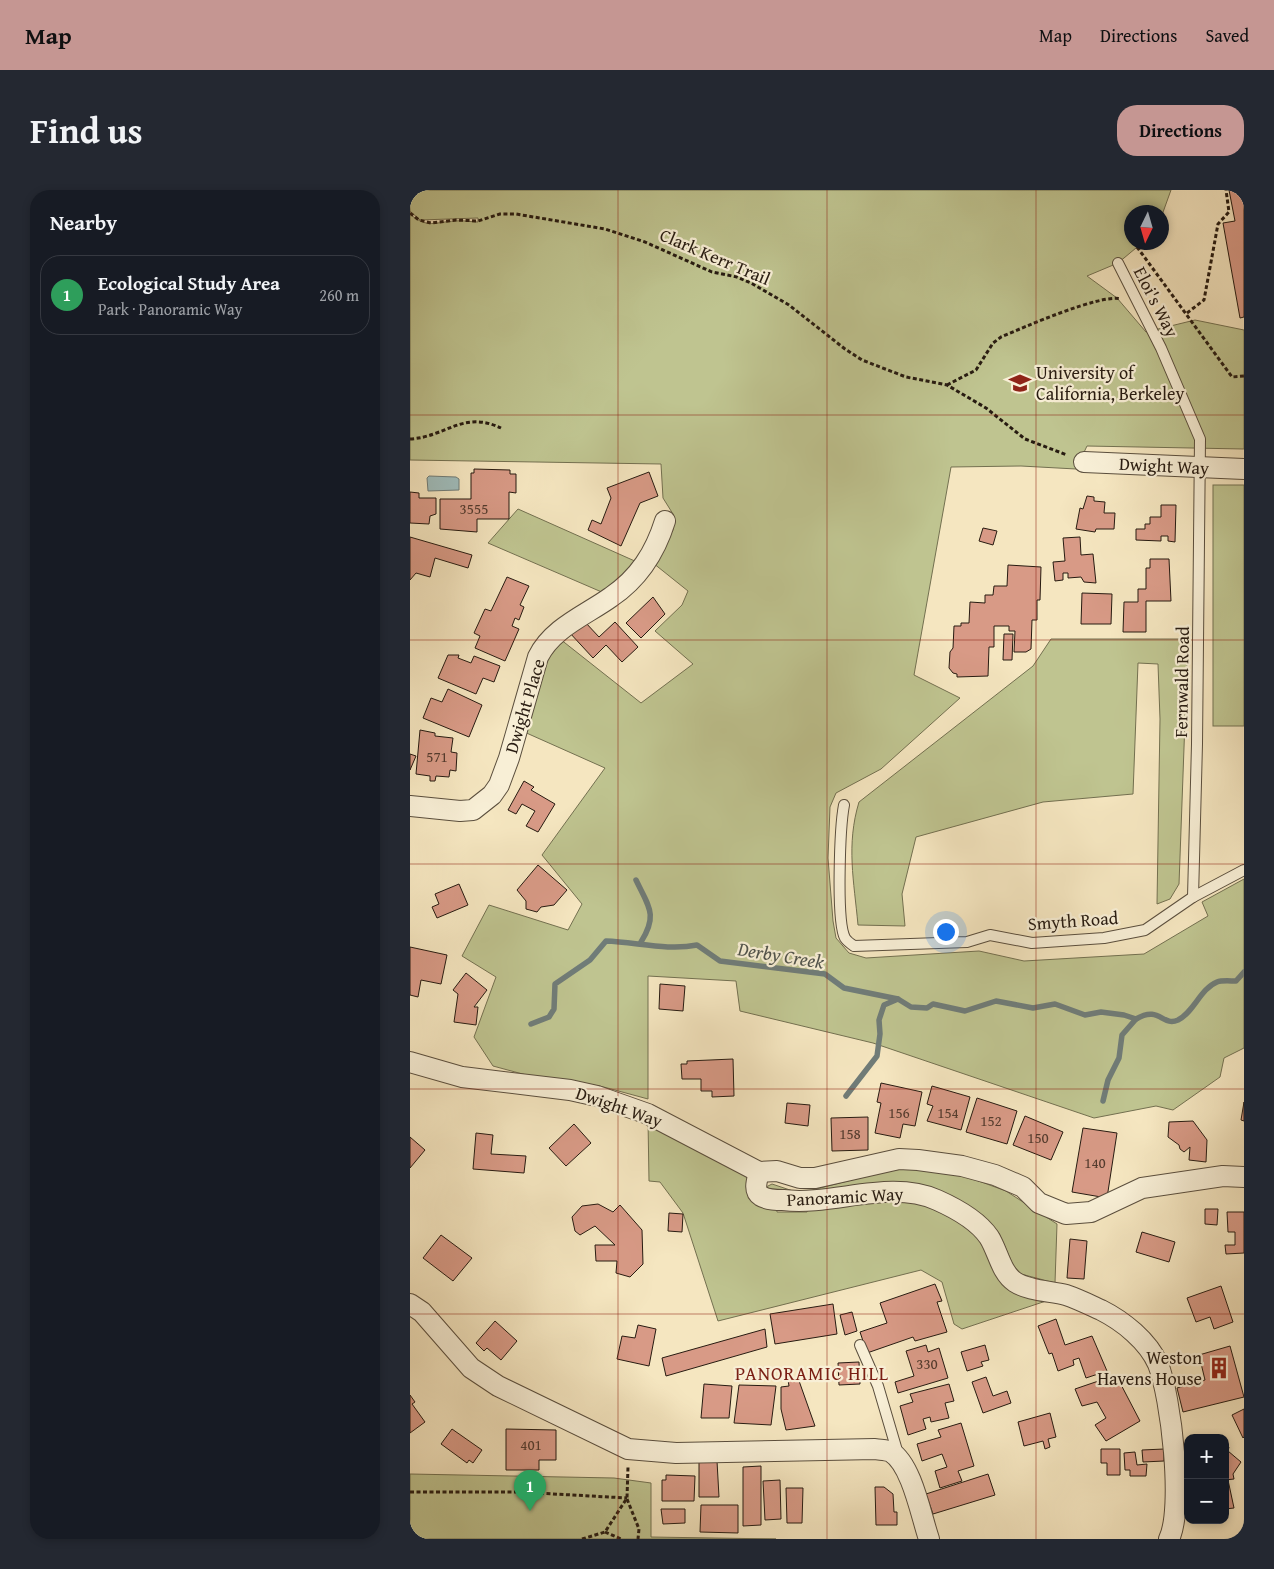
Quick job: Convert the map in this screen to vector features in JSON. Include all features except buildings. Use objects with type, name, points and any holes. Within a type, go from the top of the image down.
[{"type":"street","name":"Dwight Way","points":[[1084,462],[1244,469]]},
{"type":"street","name":"Dwight Place","points":[[410,806],[460,811],[472,810],[492,796],[499,786],[509,758],[538,657],[543,646],[572,622],[613,596],[631,581],[656,548],[665,521]]},
{"type":"street","name":"Dwight Way","points":[[410,1062],[462,1077],[570,1090],[597,1096],[648,1114],[759,1172]]},
{"type":"street","name":"Panoramic Way","points":[[1169,1539],[1176,1517],[1174,1447],[1158,1364],[1134,1333],[1102,1310],[1068,1296],[1014,1282],[1006,1273],[988,1236],[960,1212],[936,1199],[910,1193],[886,1192],[820,1201],[772,1199],[761,1196],[757,1192],[756,1185],[759,1172],[777,1171],[800,1178],[815,1178],[899,1159],[944,1163],[995,1175],[1023,1187],[1039,1203],[1052,1210],[1066,1214],[1091,1212],[1142,1188],[1223,1176],[1244,1177]]},
{"type":"street","points":[[410,1304],[422,1312],[470,1368],[498,1386],[628,1449],[676,1453],[875,1449],[890,1451],[900,1460],[908,1473],[929,1539]]},
{"type":"lane","name":"Eloi's Way","points":[[1118,263],[1198,430],[1200,439],[1200,468]]},
{"type":"lane","name":"Fernwald Road","points":[[1193,897],[1198,734],[1200,468]]},
{"type":"lane","name":"Smyth Road","points":[[844,805],[840,831],[842,922],[845,938],[854,946],[967,942],[990,935],[1032,943],[1104,938],[1145,930],[1193,897],[1244,870]]},
{"type":"lane","points":[[860,1345],[878,1386],[900,1460]]},
{"type":"path","points":[[1187,313],[1204,300],[1218,224],[1229,212],[1226,190]]},
{"type":"path","name":"Clark Kerr Trail","points":[[410,213],[419,220],[431,223],[456,220],[478,221],[500,214],[516,214],[605,229],[645,242],[712,272],[737,277],[751,283],[789,305],[845,350],[875,367],[906,377],[947,385],[986,408],[1025,439],[1050,448]]},
{"type":"path","points":[[1139,250],[1187,313],[1232,378],[1244,376]]},
{"type":"path","points":[[947,385],[976,370],[992,343],[1040,320],[1118,297],[1139,304]]},
{"type":"path","points":[[410,439],[429,436],[471,420],[501,428]]},
{"type":"path","points":[[628,1449],[627,1498],[639,1529],[638,1539]]},
{"type":"path","points":[[410,1492],[518,1492],[627,1498]]},
{"type":"path","points":[[582,1539],[605,1532],[627,1498]]},
{"type":"path","points":[[605,1532],[620,1539]]},
{"type":"green space","points":[[410,190],[1171,190],[1166,205],[1124,205],[1124,250],[1134,250],[1118,263],[1087,276],[1117,298],[1146,332],[1195,320],[1244,330],[1244,449],[1087,446],[1076,469],[1021,466],[951,467],[914,675],[960,698],[881,769],[836,793],[830,807],[828,858],[836,938],[849,953],[866,958],[979,951],[1024,961],[1144,954],[1208,916],[1202,902],[1244,879],[1244,1048],[1224,1058],[1220,1077],[1173,1110],[1156,1106],[1094,1118],[873,1043],[740,1011],[736,981],[648,976],[648,1099],[600,1086],[541,1079],[493,1066],[474,1037],[496,977],[462,956],[489,905],[568,930],[582,904],[542,855],[605,768],[522,731],[542,665],[560,639],[641,703],[693,664],[655,631],[682,605],[688,591],[653,563],[673,530],[673,514],[663,498],[661,464],[410,460],[410,214],[421,222],[431,224],[458,221],[478,222],[478,218],[420,220],[410,211]]},
{"type":"green space","points":[[1213,485],[1244,485],[1244,726],[1213,726]]},
{"type":"green space","points":[[518,509],[637,562],[604,593],[488,543]]},
{"type":"green space","points":[[1051,639],[1188,639],[1179,884],[1170,899],[1157,904],[1160,719],[1158,664],[1138,663],[1133,794],[1043,802],[916,837],[902,894],[905,926],[858,925],[852,848],[855,818],[859,802],[1033,666]]},
{"type":"green space","points":[[648,1120],[747,1171],[776,1204],[777,1212],[807,1212],[808,1206],[887,1197],[943,1209],[983,1239],[1002,1283],[1055,1298],[962,1329],[954,1324],[942,1282],[921,1270],[718,1321],[683,1213],[660,1182],[649,1181]]},
{"type":"green space","points":[[903,1167],[965,1176],[1006,1191],[1057,1224],[1055,1283],[1021,1274],[1013,1265],[999,1233],[966,1207],[767,1190],[766,1187],[772,1184],[793,1191],[812,1190]]},
{"type":"green space","points":[[410,1474],[614,1478],[651,1483],[651,1537],[776,1539],[410,1539]]},
{"type":"water","points":[[429,476],[456,477],[459,479],[459,490],[428,491],[427,478]]},
{"type":"waterway","points":[[636,880],[650,911],[649,925],[641,942]]},
{"type":"waterway","name":"Derby Creek","points":[[531,1024],[549,1017],[554,1009],[555,984],[590,960],[606,941],[663,947],[697,945],[720,961],[825,974],[844,988],[898,999],[911,1007],[927,1008],[933,1004],[965,1011],[996,1001],[1033,1008],[1055,1004],[1085,1015],[1101,1012],[1124,1015],[1136,1019],[1150,1014],[1168,1021],[1178,1020],[1184,1016],[1211,985],[1219,981],[1236,981],[1244,972]]},
{"type":"waterway","points":[[846,1096],[877,1056],[880,1034],[879,1020],[884,1005],[898,999]]},
{"type":"waterway","points":[[1103,1101],[1108,1080],[1119,1058],[1122,1035],[1136,1019]]},
{"type":"place","name":"University of California, Berkeley","points":[[1020,383]]},
{"type":"place","name":"Weston Havens House","points":[[1219,1368]]},
{"type":"place","name":"Ecological Study Area","points":[[530,1511]]},
{"type":"district","name":"PANORAMIC HILL","points":[[812,1373]]}]
